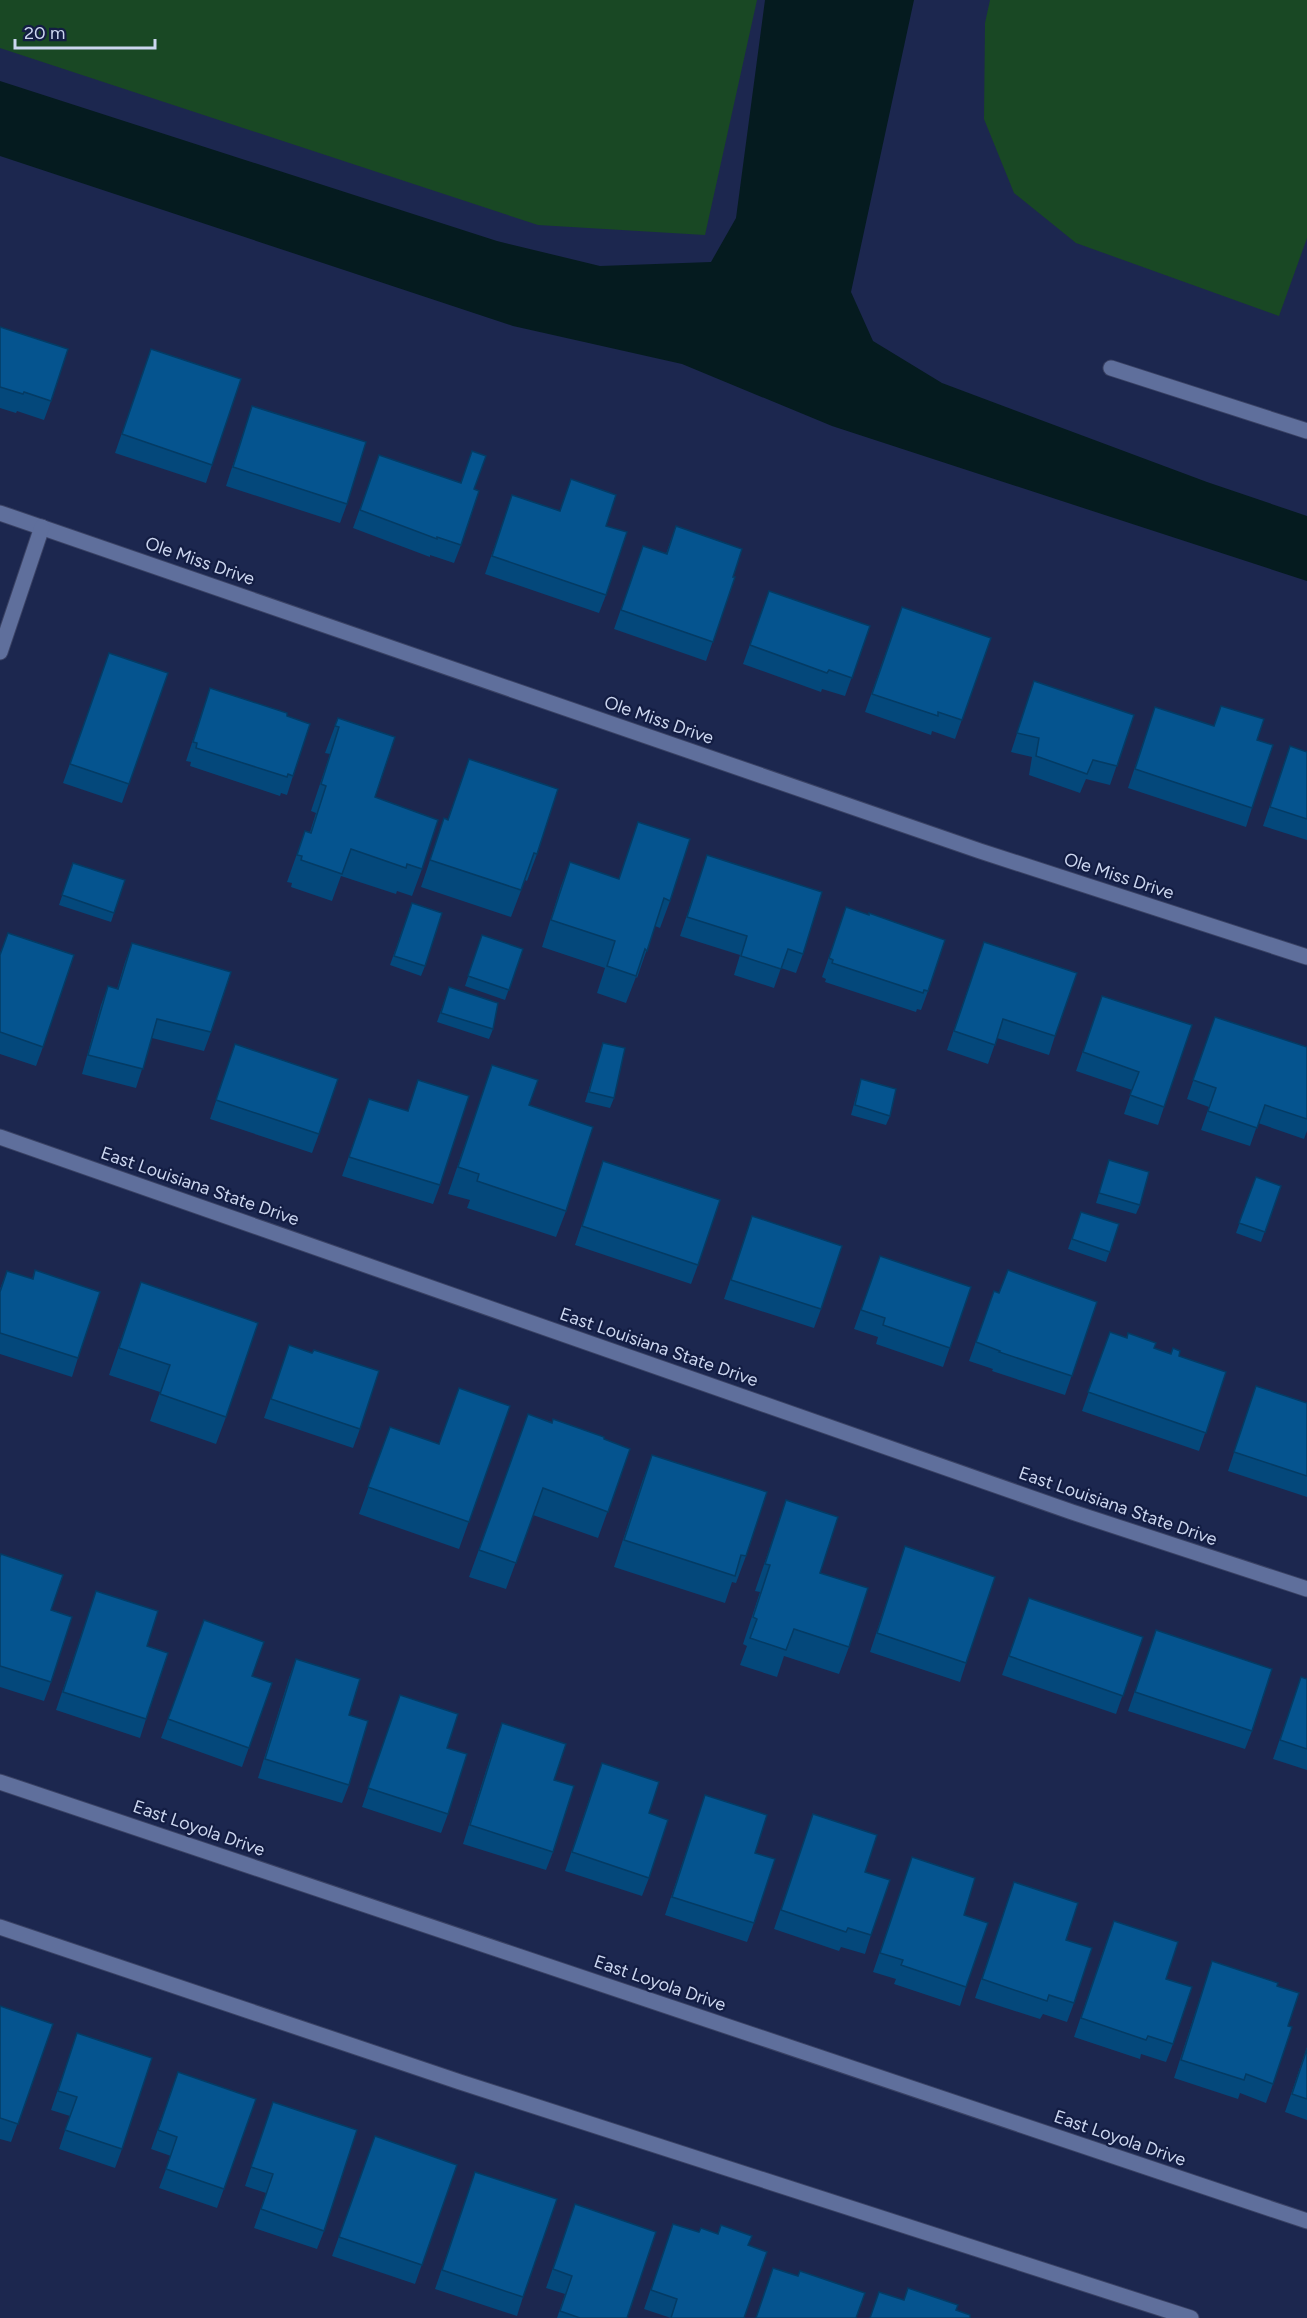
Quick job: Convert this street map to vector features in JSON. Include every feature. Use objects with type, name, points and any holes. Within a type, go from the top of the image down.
[{"type":"street","points":[[1111,368],[1307,431]]},
{"type":"street","name":"Ole Miss Drive","points":[[0,513],[980,851],[1307,957]]},
{"type":"street","points":[[0,652],[42,527]]},
{"type":"street","name":"East Louisiana State Drive","points":[[0,1137],[1072,1512],[1307,1589]]},
{"type":"street","name":"East Loyola Drive","points":[[0,1782],[1307,2221]]},
{"type":"street","points":[[0,1927],[460,2082],[1191,2318]]},
{"type":"green space","points":[[0,0],[757,0],[705,235],[538,225],[0,48]]},
{"type":"green space","points":[[990,0],[1307,0],[1307,238],[1279,316],[1076,243],[1014,193],[984,119],[985,23]]},
{"type":"shaded area","points":[[765,0],[914,0],[851,292],[873,341],[942,383],[1207,482],[1307,516],[1307,581],[832,426],[682,364],[513,326],[0,156],[0,81],[497,241],[600,266],[711,262],[736,218]]},
{"type":"building","points":[[0,327],[68,349],[51,401],[0,387]]},
{"type":"building","points":[[151,349],[241,379],[212,465],[122,434]]},
{"type":"building","points":[[252,406],[366,442],[347,504],[233,467]]},
{"type":"building","points":[[472,451],[486,456],[474,489],[479,491],[461,545],[437,537],[437,539],[360,510],[379,455],[461,483]]},
{"type":"building","points":[[571,479],[616,495],[606,526],[627,532],[606,595],[492,556],[512,495],[560,511]]},
{"type":"building","points":[[676,526],[742,549],[713,642],[621,610],[643,546],[667,554]]},
{"type":"building","points":[[769,591],[870,626],[852,678],[829,670],[827,673],[750,645]]},
{"type":"building","points":[[902,607],[991,638],[962,720],[938,712],[938,716],[872,694]]},
{"type":"building","points":[[109,653],[168,673],[129,784],[70,764]]},
{"type":"building","points":[[1034,681],[1134,715],[1117,766],[1093,760],[1087,774],[1036,756],[1039,738],[1017,733]]},
{"type":"building","points":[[210,688],[287,713],[287,716],[310,724],[293,776],[288,774],[287,777],[196,748],[197,743],[193,742]]},
{"type":"building","points":[[1221,706],[1264,719],[1257,740],[1273,745],[1252,808],[1135,769],[1155,707],[1214,726]]},
{"type":"building","points":[[338,718],[395,737],[375,797],[438,820],[422,869],[407,864],[406,868],[351,849],[342,874],[301,860],[302,856],[297,855],[305,831],[311,833],[326,786],[321,784],[339,727],[335,726]]},
{"type":"building","points":[[1290,746],[1307,752],[1307,819],[1270,807]]},
{"type":"building","points":[[469,759],[558,789],[537,854],[534,853],[521,890],[430,860],[444,818],[448,820]]},
{"type":"building","points":[[638,822],[690,839],[670,901],[664,898],[647,951],[645,949],[636,976],[607,966],[615,941],[551,920],[570,862],[619,879]]},
{"type":"building","points":[[707,855],[822,892],[803,954],[788,949],[781,969],[741,956],[747,936],[687,917]]},
{"type":"building","points":[[73,863],[125,880],[114,913],[62,895]]},
{"type":"building","points":[[412,903],[442,913],[425,966],[394,956]]},
{"type":"building","points":[[846,907],[945,940],[928,991],[924,990],[923,993],[832,963],[833,960],[829,958]]},
{"type":"building","points":[[8,933],[74,955],[43,1047],[0,1032],[0,955]]},
{"type":"building","points":[[482,935],[523,949],[509,990],[468,976]]},
{"type":"building","points":[[984,942],[1077,973],[1055,1036],[1003,1019],[995,1045],[954,1031]]},
{"type":"building","points":[[132,943],[231,972],[211,1032],[157,1019],[143,1069],[88,1055],[108,986],[118,989]]},
{"type":"building","points":[[449,987],[498,1003],[493,1029],[441,1013]]},
{"type":"building","points":[[1102,996],[1192,1025],[1164,1107],[1130,1095],[1139,1072],[1083,1052]]},
{"type":"building","points":[[1215,1017],[1307,1047],[1307,1119],[1265,1105],[1257,1128],[1208,1111],[1216,1088],[1193,1080]]},
{"type":"building","points":[[603,1043],[625,1048],[614,1098],[589,1092]]},
{"type":"building","points":[[235,1044],[338,1079],[319,1134],[216,1100]]},
{"type":"building","points":[[492,1065],[538,1080],[529,1105],[593,1127],[566,1211],[477,1181],[479,1174],[458,1167]]},
{"type":"building","points":[[861,1079],[896,1089],[890,1116],[855,1105]]},
{"type":"building","points":[[418,1080],[469,1096],[440,1185],[349,1157],[369,1099],[408,1111]]},
{"type":"building","points":[[1109,1160],[1149,1172],[1140,1205],[1099,1193]]},
{"type":"building","points":[[603,1161],[720,1200],[698,1265],[582,1226]]},
{"type":"building","points":[[1256,1177],[1281,1186],[1265,1232],[1239,1223]]},
{"type":"building","points":[[1081,1212],[1119,1224],[1110,1252],[1072,1239]]},
{"type":"building","points":[[752,1216],[842,1246],[821,1309],[731,1280]]},
{"type":"building","points":[[880,1256],[971,1287],[950,1348],[883,1325],[885,1318],[861,1310]]},
{"type":"building","points":[[35,1270],[100,1292],[78,1358],[0,1333],[0,1292],[7,1271],[33,1279]]},
{"type":"building","points":[[1008,1270],[1097,1302],[1072,1376],[976,1342],[994,1291],[999,1293]]},
{"type":"building","points":[[141,1282],[258,1323],[226,1417],[160,1394],[170,1365],[119,1348]]},
{"type":"building","points":[[1110,1332],[1127,1338],[1128,1333],[1156,1343],[1154,1348],[1171,1354],[1173,1348],[1180,1351],[1179,1356],[1226,1372],[1206,1433],[1088,1392]]},
{"type":"building","points":[[289,1345],[312,1353],[314,1350],[379,1371],[360,1429],[271,1399]]},
{"type":"building","points":[[1256,1386],[1307,1403],[1307,1476],[1234,1452]]},
{"type":"building","points":[[459,1388],[510,1406],[469,1522],[368,1487],[390,1427],[439,1444]]},
{"type":"building","points":[[528,1414],[552,1423],[553,1419],[630,1449],[608,1512],[543,1488],[516,1563],[479,1550]]},
{"type":"building","points":[[652,1455],[767,1492],[746,1556],[741,1555],[735,1576],[624,1540]]},
{"type":"building","points":[[786,1500],[838,1517],[820,1573],[868,1588],[849,1647],[794,1629],[786,1650],[750,1638],[757,1619],[753,1617],[770,1565],[765,1564]]},
{"type":"building","points":[[905,1546],[995,1577],[966,1663],[877,1633]]},
{"type":"building","points":[[1,1554],[63,1575],[51,1610],[72,1617],[51,1682],[0,1666]]},
{"type":"building","points":[[96,1591],[158,1611],[147,1646],[168,1653],[146,1719],[63,1692]]},
{"type":"building","points":[[1029,1598],[1143,1637],[1123,1696],[1009,1656]]},
{"type":"building","points":[[204,1620],[264,1642],[252,1676],[272,1683],[249,1748],[168,1719]]},
{"type":"building","points":[[1156,1630],[1272,1669],[1252,1731],[1135,1692]]},
{"type":"building","points":[[296,1659],[360,1679],[349,1715],[368,1721],[349,1785],[265,1759]]},
{"type":"building","points":[[1301,1677],[1307,1679],[1307,1749],[1280,1740]]},
{"type":"building","points":[[400,1695],[458,1714],[447,1748],[467,1754],[448,1814],[368,1788]]},
{"type":"building","points":[[502,1723],[566,1744],[554,1780],[574,1786],[553,1852],[470,1825]]},
{"type":"building","points":[[602,1763],[659,1782],[649,1813],[668,1820],[649,1878],[572,1852]]},
{"type":"building","points":[[705,1795],[767,1815],[755,1853],[775,1859],[754,1923],[672,1897]]},
{"type":"building","points":[[813,1814],[877,1835],[865,1872],[890,1880],[871,1935],[848,1928],[846,1932],[781,1910]]},
{"type":"building","points":[[912,1857],[975,1878],[964,1915],[988,1923],[966,1987],[901,1965],[903,1960],[880,1953]]},
{"type":"building","points":[[1014,1882],[1078,1903],[1066,1940],[1092,1948],[1074,2003],[1049,1995],[1047,2001],[982,1979]]},
{"type":"building","points":[[1114,1921],[1178,1942],[1166,1979],[1192,1987],[1173,2044],[1148,2036],[1146,2040],[1081,2018]]},
{"type":"building","points":[[1212,1961],[1278,1983],[1277,1986],[1299,1993],[1288,2026],[1292,2027],[1273,2084],[1246,2074],[1244,2080],[1181,2060]]},
{"type":"building","points":[[0,2006],[53,2024],[18,2124],[0,2118]]},
{"type":"building","points":[[77,2033],[152,2058],[122,2149],[65,2130],[77,2097],[58,2091]]},
{"type":"building","points":[[1307,2049],[1307,2099],[1292,2094]]},
{"type":"building","points":[[178,2072],[256,2099],[224,2189],[166,2169],[177,2137],[158,2130]]},
{"type":"building","points":[[273,2102],[357,2130],[324,2231],[261,2209],[273,2174],[251,2167]]},
{"type":"building","points":[[375,2136],[457,2165],[422,2265],[339,2237]]},
{"type":"building","points":[[475,2172],[557,2199],[523,2297],[442,2270]]},
{"type":"building","points":[[575,2204],[656,2232],[627,2318],[580,2318],[560,2311],[572,2276],[553,2269]]},
{"type":"building","points":[[673,2224],[699,2232],[701,2228],[718,2234],[721,2225],[752,2236],[748,2245],[767,2252],[744,2318],[671,2318],[677,2299],[651,2290]]},
{"type":"building","points":[[773,2268],[798,2276],[800,2271],[865,2293],[856,2318],[756,2318]]},
{"type":"building","points":[[908,2288],[958,2305],[956,2310],[970,2315],[970,2318],[870,2318],[879,2292],[904,2300]]}]
